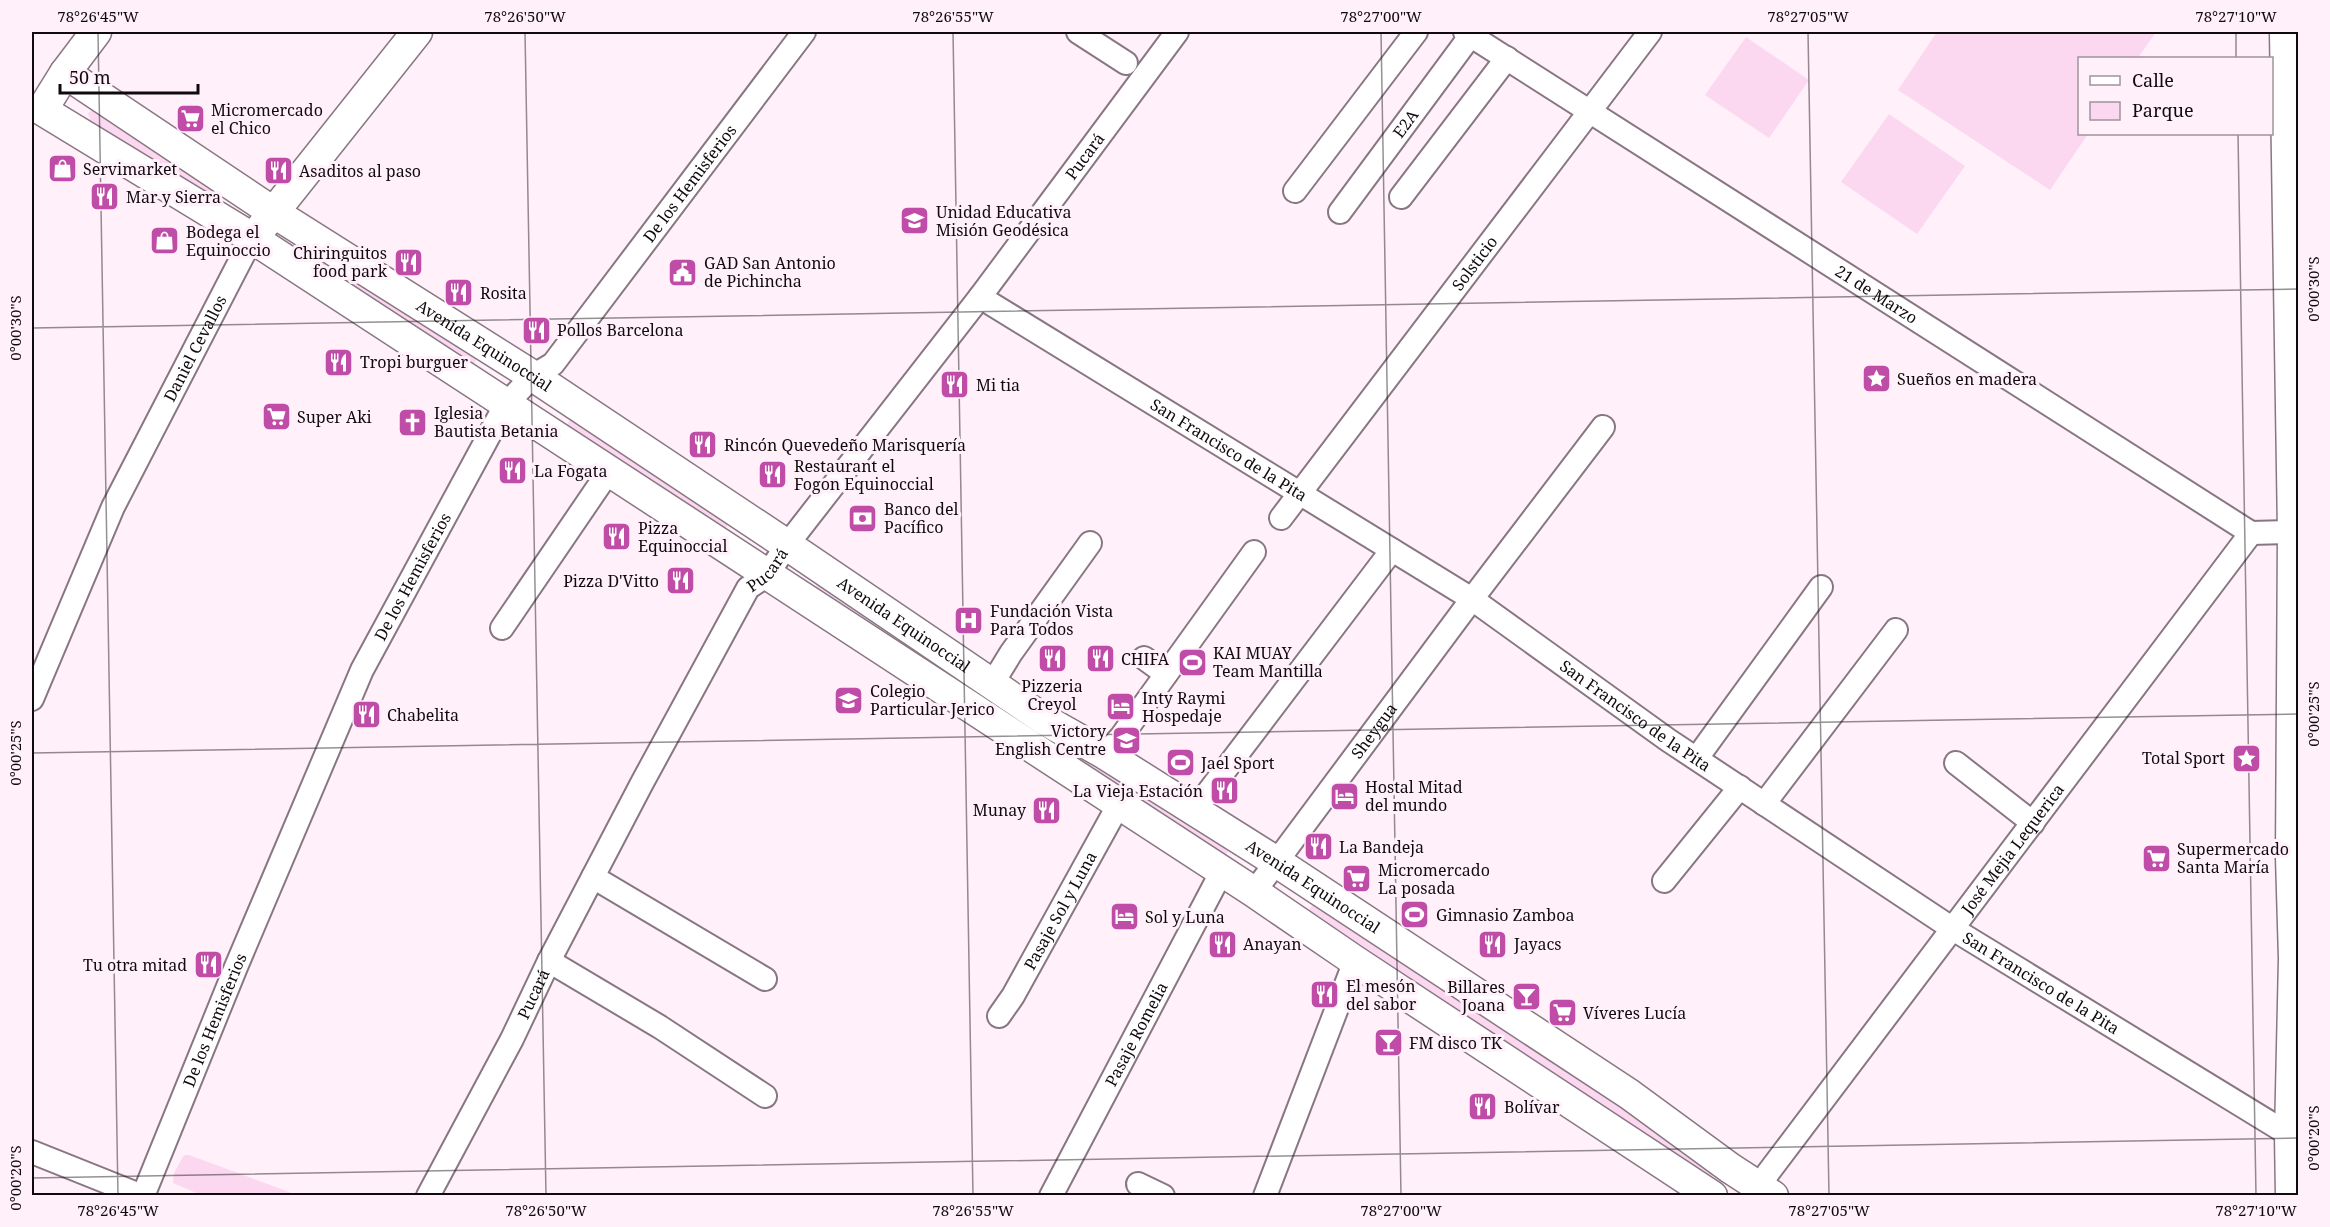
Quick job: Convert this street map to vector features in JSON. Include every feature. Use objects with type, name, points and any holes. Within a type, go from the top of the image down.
[{"type":"main road","points":[[35,113],[96,32]]},
{"type":"main road","name":"Daniel Cevallos","points":[[252,238],[417,32]]},
{"type":"main road","points":[[2285,32],[2294,287],[2291,857],[2294,959],[2291,1196]]},
{"type":"main road","name":"Avenida Equinoccial","points":[[65,73],[273,212],[533,376],[1045,720],[1105,754],[1275,861],[1629,1094],[1763,1193]]},
{"type":"main road","name":"Avenida Equinoccial","points":[[35,113],[252,238],[1222,871],[1712,1196]]},
{"type":"street","name":"De los Hemisferios","points":[[142,1196],[362,670],[506,404],[533,376],[553,364],[804,32]]},
{"type":"street","points":[[1078,32],[1126,63]]},
{"type":"street","name":"Pucará","points":[[428,1196],[512,1039],[549,961],[642,783],[748,588],[767,575],[787,545],[980,297],[1177,32]]},
{"type":"street","points":[[1295,192],[1416,32]]},
{"type":"street","name":"Solsticio","points":[[1281,518],[1650,32]]},
{"type":"street","name":"21 de Marzo","points":[[1468,33],[2251,533]]},
{"type":"street","name":"E2A","points":[[1340,212],[1468,33]]},
{"type":"street","points":[[1401,197],[1507,58]]},
{"type":"street","name":"Daniel Cevallos","points":[[32,699],[112,507],[252,238]]},
{"type":"street","name":"San Francisco de la Pita","points":[[980,297],[1472,599],[1658,733],[1953,929],[2290,1135]]},
{"type":"street","name":"Sheygua","points":[[1254,892],[1275,861],[1603,427]]},
{"type":"street","points":[[502,628],[609,471]]},
{"type":"street","points":[[2251,533],[2293,532]]},
{"type":"street","name":"José Mejia Lequerica","points":[[1763,1193],[1768,1173],[2251,533]]},
{"type":"street","points":[[992,684],[1011,653],[1090,543]]},
{"type":"street","points":[[1194,811],[1392,550]]},
{"type":"street","points":[[1105,754],[1121,737],[1254,552]]},
{"type":"street","points":[[1697,758],[1821,587]]},
{"type":"street","points":[[1764,804],[1896,630]]},
{"type":"street","points":[[1144,658],[1166,674]]},
{"type":"street","points":[[1956,763],[2033,823]]},
{"type":"street","points":[[1664,881],[1740,787]]},
{"type":"street","name":"Pasaje Sol y Luna","points":[[999,1016],[1013,996],[1119,804]]},
{"type":"street","name":"Pasaje Romelia","points":[[1051,1196],[1222,871]]},
{"type":"street","points":[[593,878],[765,979]]},
{"type":"street","points":[[549,961],[660,1027],[765,1096]]},
{"type":"street","points":[[1265,1196],[1355,961]]},
{"type":"street","points":[[32,1152],[142,1196]]},
{"type":"street","points":[[1138,1184],[1163,1196]]},
{"type":"green space","points":[[1937,32],[2156,32],[2139,57],[2078,57],[2078,135],[2087,135],[2050,190],[1898,90]]},
{"type":"green space","points":[[1746,37],[1809,80],[1769,138],[1705,95]]},
{"type":"green space","points":[[96,108],[223,191],[215,203],[91,122],[88,113]]},
{"type":"green space","points":[[1889,114],[1965,166],[1917,234],[1841,182]]},
{"type":"green space","points":[[313,251],[478,357],[471,368],[306,262]]},
{"type":"green space","points":[[572,417],[730,522],[722,534],[564,429]]},
{"type":"green space","points":[[821,579],[1231,847],[1223,859],[813,591]]},
{"type":"green space","points":[[1314,903],[1716,1170],[1708,1180],[1305,915]]},
{"type":"green space","points":[[184,1155],[297,1195],[201,1195],[173,1183],[174,1173]]},
{"type":"place","name":"Micromercado el Chico","points":[[190,119]]},
{"type":"place","name":"Servimarket","points":[[62,169]]},
{"type":"place","name":"Asaditos al paso","points":[[278,171]]},
{"type":"place","name":"Mar y Sierra","points":[[105,197]]},
{"type":"place","name":"Unidad Educativa Misión Geodésica","points":[[915,221]]},
{"type":"place","name":"Bodega el Equinoccio","points":[[165,241]]},
{"type":"place","name":"Chiringuitos food park","points":[[408,262]]},
{"type":"place","name":"GAD San Antonio de Pichincha","points":[[683,272]]},
{"type":"place","name":"Rosita","points":[[459,293]]},
{"type":"place","name":"Pollos Barcelona","points":[[536,330]]},
{"type":"place","name":"Tropi burguer","points":[[339,362]]},
{"type":"place","name":"Sueños en madera","points":[[1876,379]]},
{"type":"place","name":"Mi tia","points":[[955,385]]},
{"type":"place","name":"Super Aki","points":[[276,417]]},
{"type":"place","name":"Iglesia Bautista Betania","points":[[413,422]]},
{"type":"place","name":"Rincón Quevedeño Marisquería","points":[[703,445]]},
{"type":"place","name":"La Fogata","points":[[513,471]]},
{"type":"place","name":"Restaurant el Fogon Equinoccial","points":[[773,475]]},
{"type":"place","name":"Banco del Pacífico","points":[[863,518]]},
{"type":"place","name":"Pizza Equinoccial","points":[[617,537]]},
{"type":"place","name":"Pizza D'Vitto","points":[[680,581]]},
{"type":"place","name":"Fundación Vista Para Todos","points":[[969,620]]},
{"type":"place","name":"Pizzeria Creyol","points":[[1052,658]]},
{"type":"place","name":"CHIFA","points":[[1100,659]]},
{"type":"place","name":"KAI MUAY Team Mantilla","points":[[1192,662]]},
{"type":"place","name":"Colegio Particular Jerico","points":[[849,700]]},
{"type":"place","name":"Inty Raymi Hospedaje","points":[[1121,707]]},
{"type":"place","name":"Chabelita","points":[[366,715]]},
{"type":"place","name":"Victory English Centre","points":[[1127,740]]},
{"type":"place","name":"Total Sport","points":[[2246,758]]},
{"type":"place","name":"Jael Sport","points":[[1180,763]]},
{"type":"place","name":"La Vieja Estación","points":[[1224,791]]},
{"type":"place","name":"Hostal Mitad del mundo","points":[[1344,796]]},
{"type":"place","name":"Munay","points":[[1047,810]]},
{"type":"place","name":"La Bandeja","points":[[1318,847]]},
{"type":"place","name":"Supermercado Santa María","points":[[2156,858]]},
{"type":"place","name":"Micromercado La posada","points":[[1357,879]]},
{"type":"place","name":"Gimnasio Zamboa","points":[[1415,915]]},
{"type":"place","name":"Sol y Luna","points":[[1124,917]]},
{"type":"place","name":"Anayan","points":[[1222,944]]},
{"type":"place","name":"Jayacs","points":[[1493,944]]},
{"type":"place","name":"Tu otra mitad","points":[[208,965]]},
{"type":"place","name":"El mesón del sabor","points":[[1325,995]]},
{"type":"place","name":"Billares Joana","points":[[1526,996]]},
{"type":"place","name":"Víveres Lucía","points":[[1562,1013]]},
{"type":"place","name":"FM disco TK","points":[[1388,1043]]},
{"type":"place","name":"Bolívar","points":[[1483,1107]]}]
